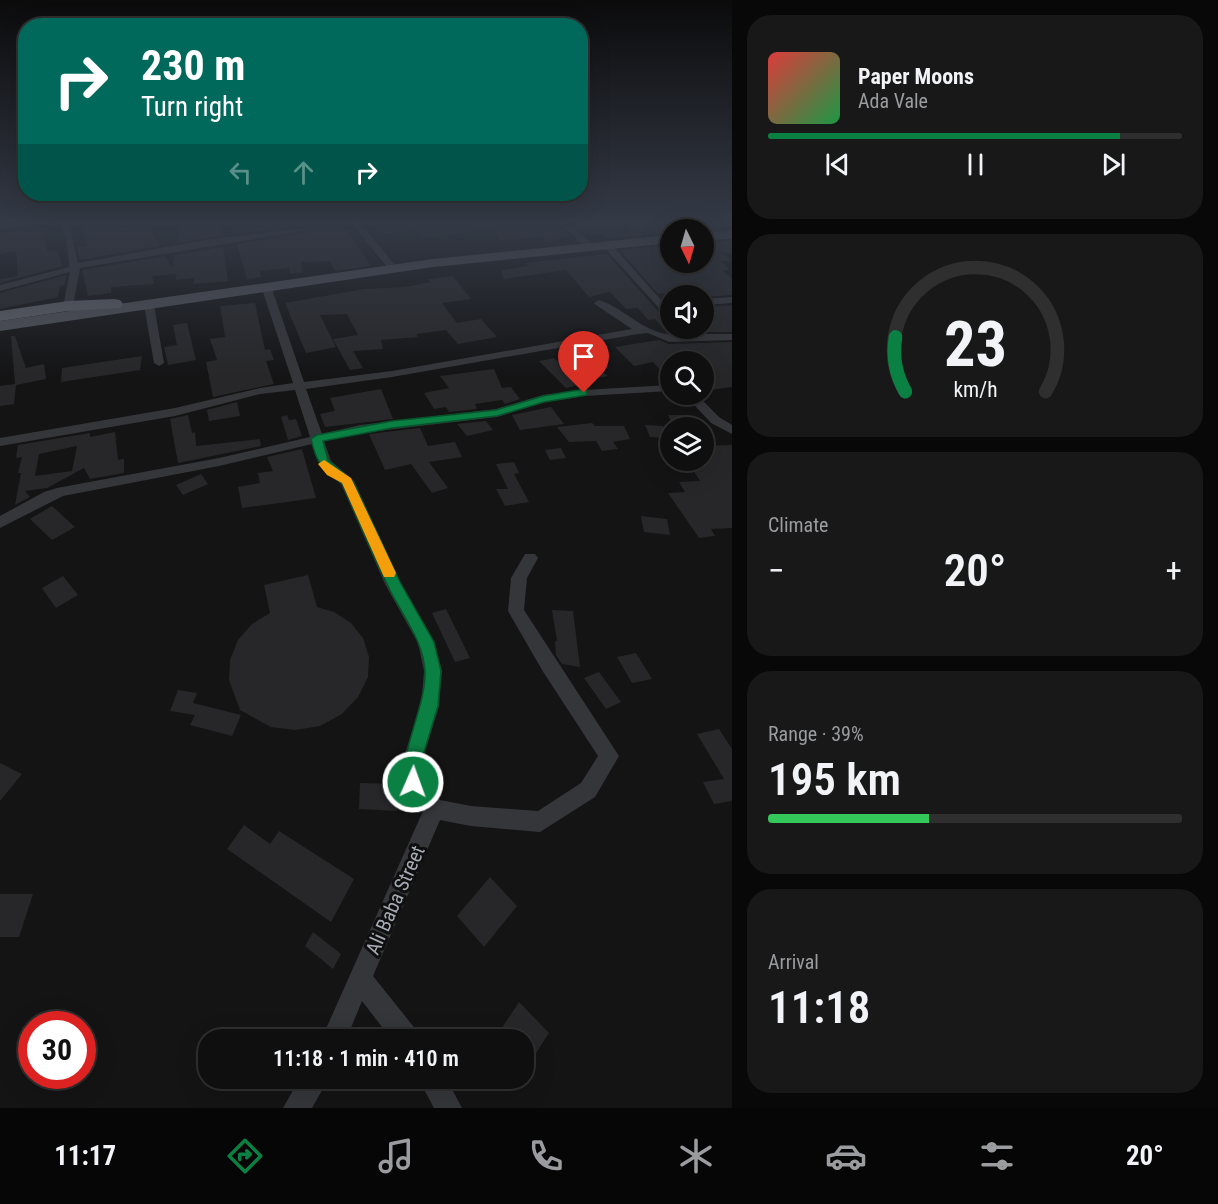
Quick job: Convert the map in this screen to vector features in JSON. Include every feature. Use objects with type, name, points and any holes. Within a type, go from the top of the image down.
[{"type":"highway","points":[[0,316],[68,306],[112,307]]},
{"type":"highway","points":[[0,331],[112,307]]},
{"type":"main road","points":[[0,320],[112,307],[361,272]]},
{"type":"main road","points":[[0,326],[112,307],[149,305],[267,289],[367,272]]},
{"type":"street","points":[[0,288],[58,272]]},
{"type":"street","points":[[68,306],[74,286],[75,272]]},
{"type":"street","points":[[633,272],[660,299]]},
{"type":"street","points":[[267,289],[317,439],[322,462],[332,472],[347,481],[393,584],[426,642],[433,671],[430,706],[411,765],[413,782],[434,809],[471,816],[540,822],[588,790],[609,756],[548,665],[516,611],[519,578],[530,558]]},
{"type":"street","points":[[714,301],[732,300]]},
{"type":"street","points":[[599,303],[642,331]]},
{"type":"street","points":[[149,305],[159,363]]},
{"type":"street","points":[[0,442],[175,412],[260,391],[392,374],[649,330],[660,335]]},
{"type":"street","points":[[714,335],[732,337]]},
{"type":"street","points":[[0,524],[49,495],[62,491],[219,462],[392,424],[497,413],[543,399],[584,393],[660,389]]},
{"type":"street","points":[[700,405],[715,420],[732,430]]},
{"type":"street","name":"Ali Baba Street","points":[[338,1029],[434,809]]},
{"type":"street","points":[[360,978],[399,1029]]},
{"type":"street","points":[[296,1108],[309,1089]]},
{"type":"street","points":[[438,1089],[449,1108]]},
{"type":"building","points":[[18,272],[42,272],[0,283],[0,279],[18,276]]},
{"type":"building","points":[[82,272],[227,272],[228,281],[194,284],[194,278],[176,280],[176,274],[152,276],[154,284],[111,287],[111,293],[88,296]]},
{"type":"building","points":[[245,272],[260,272],[261,277],[247,279]]},
{"type":"building","points":[[502,272],[554,272],[503,279]]},
{"type":"building","points":[[567,272],[623,272],[660,313],[660,324],[655,319],[648,320],[638,308],[626,309],[610,292],[589,297]]},
{"type":"building","points":[[639,272],[725,272],[732,279],[732,295],[714,296],[714,285],[660,285],[660,294]]},
{"type":"building","points":[[66,275],[65,285],[60,286],[58,297],[0,309],[0,293]]},
{"type":"building","points":[[453,276],[471,299],[442,303],[457,323],[481,319],[497,337],[458,344],[446,330],[416,334],[418,337],[381,340],[383,349],[353,351],[363,368],[350,370],[333,339],[358,335],[347,314],[320,315],[336,347],[306,353],[285,303],[364,289],[405,287],[431,282],[428,279]]},
{"type":"building","points":[[255,303],[265,350],[270,349],[274,360],[266,361],[274,384],[213,397],[206,362],[217,360],[210,339],[225,337],[220,306]]},
{"type":"building","points":[[732,305],[732,332],[714,332],[714,307]]},
{"type":"building","points":[[187,323],[196,360],[168,365],[164,347],[177,345],[173,325]]},
{"type":"building","points":[[11,336],[15,336],[26,368],[44,364],[46,379],[16,385],[14,404],[0,406],[0,386],[15,384]]},
{"type":"building","points":[[659,340],[669,344],[732,342],[732,387],[714,389],[714,351],[660,351],[660,370],[653,362],[634,366],[615,347]]},
{"type":"building","points":[[142,356],[140,370],[61,382],[62,368]]},
{"type":"building","points":[[554,358],[563,366],[589,361],[608,376],[575,383],[578,385],[566,388],[539,361]]},
{"type":"building","points":[[494,369],[502,388],[511,387],[520,399],[505,404],[502,400],[475,404],[477,409],[449,412],[446,407],[434,409],[424,393],[449,388],[440,376]]},
{"type":"building","points":[[381,389],[393,419],[325,427],[320,414],[335,411],[330,398]]},
{"type":"building","points":[[237,402],[240,416],[209,421],[207,410]]},
{"type":"building","points":[[551,407],[564,424],[520,430],[512,415]]},
{"type":"building","points":[[188,415],[192,433],[195,432],[196,446],[260,439],[261,446],[178,463],[170,419]]},
{"type":"building","points":[[287,415],[289,420],[296,419],[302,436],[288,440],[281,417]]},
{"type":"building","points":[[668,415],[683,415],[684,417],[669,417]]},
{"type":"building","points":[[486,421],[493,430],[467,436],[457,424]]},
{"type":"building","points":[[592,423],[595,426],[624,426],[630,439],[613,442],[618,449],[602,451],[596,441],[569,442],[557,427]]},
{"type":"building","points":[[645,425],[660,426],[660,438],[650,437]]},
{"type":"building","points":[[420,428],[428,446],[455,442],[462,457],[429,462],[448,488],[432,493],[411,464],[385,470],[369,434]]},
{"type":"building","points":[[115,432],[118,460],[124,459],[124,473],[90,479],[84,468],[47,488],[25,491],[30,497],[15,505],[22,457],[16,458],[18,445],[90,433],[90,437]],"holes":[[[77,446],[72,471],[35,476],[39,454]]]},
{"type":"building","points":[[732,445],[732,528],[711,529],[715,536],[699,538],[668,493],[685,492],[679,482],[700,481],[694,471],[714,471],[714,446]]},
{"type":"building","points":[[561,448],[566,458],[550,460],[545,450]]},
{"type":"building","points":[[302,449],[316,498],[242,508],[238,487],[260,483],[258,473],[273,471],[267,457]]},
{"type":"building","points":[[514,462],[519,473],[514,474],[529,502],[505,506],[496,489],[508,489],[496,464]]},
{"type":"building","points":[[201,474],[208,484],[183,495],[176,485]]},
{"type":"building","points":[[52,506],[75,527],[52,540],[30,519]]},
{"type":"building","points":[[641,516],[667,519],[670,535],[644,532]]},
{"type":"building","points":[[308,575],[317,607],[334,612],[351,623],[363,638],[369,657],[368,677],[358,697],[342,714],[320,726],[295,730],[271,727],[240,710],[229,680],[230,660],[238,640],[252,624],[270,613],[264,585]]},
{"type":"building","points":[[63,576],[78,595],[56,608],[42,588]]},
{"type":"building","points":[[446,609],[470,658],[455,662],[432,613]]},
{"type":"building","points":[[552,610],[573,611],[580,667],[562,664],[556,655],[555,641],[557,641]]},
{"type":"building","points":[[636,653],[652,679],[632,683],[617,657]]},
{"type":"building","points":[[599,672],[621,702],[606,709],[584,678]]},
{"type":"building","points":[[178,690],[197,693],[193,703],[241,715],[232,736],[190,725],[195,715],[170,711]]},
{"type":"building","points":[[719,729],[732,749],[732,801],[714,804],[703,782],[724,779],[697,734]]},
{"type":"building","points":[[0,763],[22,774],[0,801]]},
{"type":"building","points":[[360,783],[398,784],[397,811],[359,809]]},
{"type":"building","points":[[244,825],[270,844],[279,831],[354,879],[331,922],[227,849]]},
{"type":"building","points":[[490,877],[517,906],[484,947],[457,916]]},
{"type":"building","points":[[0,894],[33,894],[19,937],[0,937]]},
{"type":"building","points":[[313,932],[341,954],[333,969],[305,946]]},
{"type":"building","points":[[519,1002],[549,1033],[534,1056],[534,1029],[501,1029]]},
{"type":"slow traffic","points":[[324,464],[347,481],[389,573]]},
{"type":"route","points":[[413,782],[411,765],[430,706],[433,671],[426,642],[393,584],[347,481],[332,472],[322,462],[317,439],[392,424],[497,413],[543,399],[584,393]]}]
